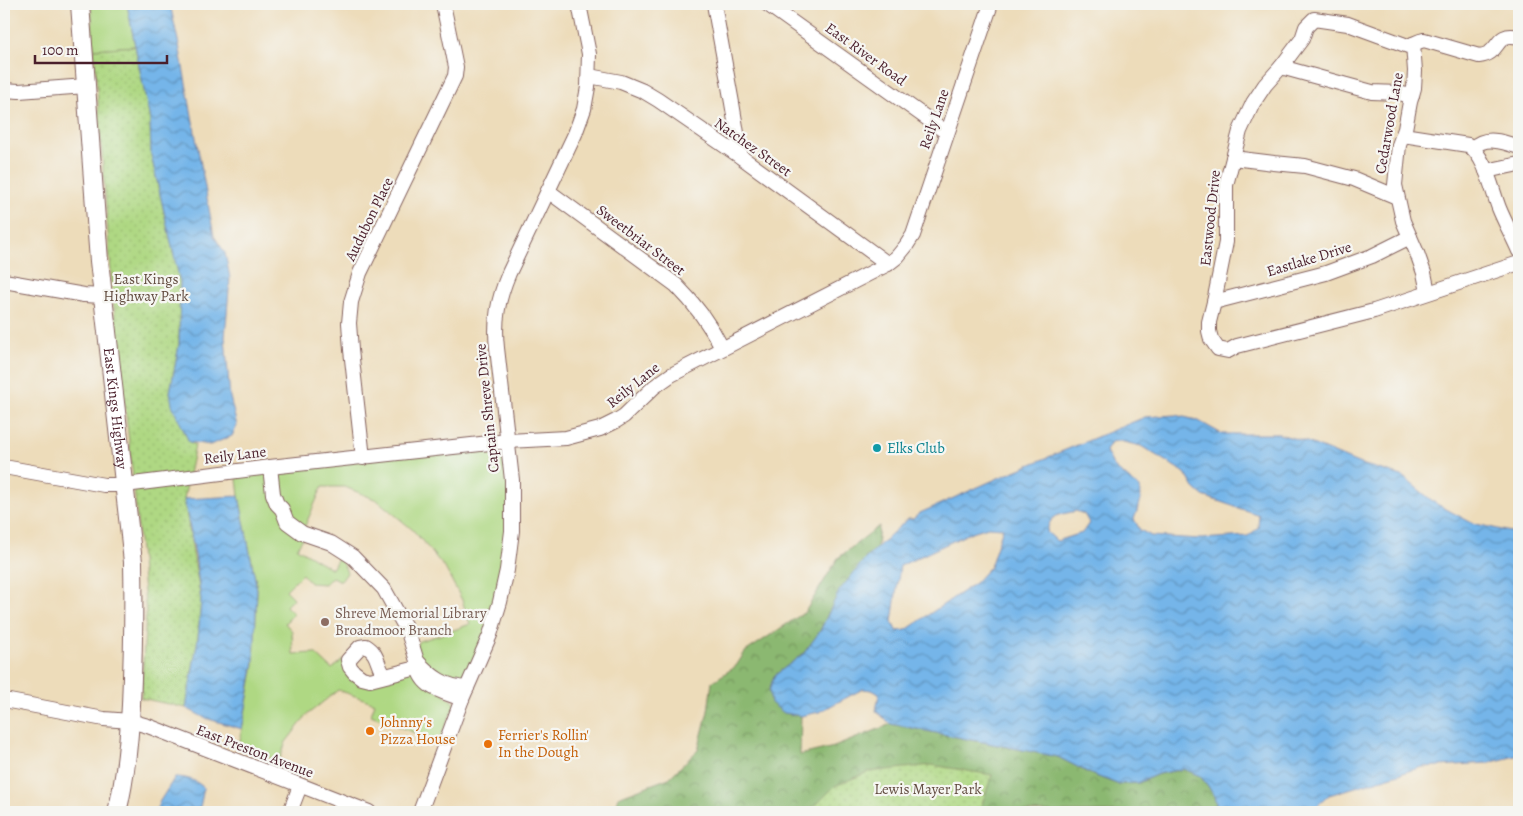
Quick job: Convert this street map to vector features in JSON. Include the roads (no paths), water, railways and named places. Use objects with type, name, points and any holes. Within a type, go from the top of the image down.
[{"type":"main road","name":"East Kings Highway","points":[[80,4],[103,296],[133,562],[134,609],[130,721],[125,769],[117,812]]},
{"type":"street","name":"Audubon Place","points":[[363,458],[350,350],[349,323],[351,302],[360,273],[455,76],[456,67],[443,4]]},
{"type":"street","name":"Captain Shreve Drive","points":[[420,812],[465,694],[490,635],[500,602],[507,567],[512,531],[512,480],[496,348],[496,311],[509,273],[581,120],[589,76],[588,54],[579,4]]},
{"type":"street","points":[[714,4],[741,157]]},
{"type":"street","name":"East River Road","points":[[768,4],[946,132]]},
{"type":"street","name":"Reily Lane","points":[[4,467],[104,485],[125,485],[508,441],[566,438],[600,429],[624,416],[654,387],[671,375],[888,264],[902,252],[913,234],[946,132],[991,4]]},
{"type":"street","name":"Eastwood Drive","points":[[1519,37],[1505,36],[1491,52],[1485,56],[1479,56],[1424,40],[1408,46],[1348,24],[1314,19],[1306,26],[1302,39],[1253,103],[1240,131],[1226,185],[1226,242],[1209,322],[1209,331],[1215,346],[1225,352],[1237,346],[1374,311],[1519,263]]},
{"type":"street","name":"Cedarwood Lane","points":[[1413,44],[1415,71],[1412,96],[1399,146],[1395,175],[1397,197],[1403,221],[1424,273],[1428,292]]},
{"type":"street","points":[[1281,68],[1372,92],[1398,93],[1412,96]]},
{"type":"street","name":"Natchez Street","points":[[589,76],[616,81],[643,91],[658,100],[741,157],[888,264]]},
{"type":"street","points":[[4,90],[19,91],[86,86]]},
{"type":"street","points":[[1403,135],[1468,145],[1473,148],[1486,171],[1500,210],[1519,251]]},
{"type":"street","points":[[1473,148],[1485,141],[1491,140],[1519,147]]},
{"type":"street","points":[[1233,158],[1305,166],[1354,179],[1397,197]]},
{"type":"street","points":[[1486,171],[1519,164]]},
{"type":"street","name":"Sweetbriar Street","points":[[548,191],[676,285],[693,302],[707,321],[722,348]]},
{"type":"street","name":"Eastlake Drive","points":[[1214,302],[1326,273],[1365,258],[1410,237]]},
{"type":"street","points":[[4,281],[84,296],[103,296]]},
{"type":"street","points":[[273,467],[274,494],[286,522],[302,533],[331,544],[353,557],[384,589],[408,632],[417,664],[429,674],[465,694]]},
{"type":"street","points":[[384,675],[417,664]]},
{"type":"street","name":"East Preston Avenue","points":[[4,700],[130,721],[148,726],[369,812]]},
{"type":"street","points":[[290,812],[300,786]]},
{"type":"water","points":[[127,4],[170,4],[214,236],[225,253],[230,278],[225,337],[230,397],[237,426],[232,436],[210,445],[189,442],[172,405],[170,392],[179,345],[180,282],[151,155],[150,120]]},
{"type":"water","points":[[1175,415],[1197,420],[1222,434],[1279,434],[1310,443],[1358,463],[1402,476],[1435,503],[1472,523],[1515,533],[1519,537],[1519,755],[1488,763],[1422,767],[1329,795],[1319,804],[1314,812],[1218,812],[1214,796],[1208,786],[1200,776],[1184,769],[1158,774],[1138,783],[1117,784],[1093,775],[1058,757],[891,724],[876,711],[879,694],[872,690],[863,689],[819,712],[801,716],[784,713],[771,703],[769,691],[774,676],[804,653],[820,631],[839,591],[864,560],[908,519],[913,519],[920,513],[1005,475],[1145,417]],"holes":[[[1119,441],[1141,446],[1185,473],[1194,488],[1203,496],[1259,515],[1258,528],[1248,536],[1200,539],[1151,536],[1140,530],[1134,519],[1141,500],[1140,488],[1114,467],[1106,451],[1111,442]],[[1076,511],[1084,514],[1089,523],[1082,533],[1057,541],[1047,532],[1051,521],[1061,514]],[[988,527],[1003,528],[990,567],[975,583],[906,630],[897,631],[892,622],[900,566],[972,532]]]},
{"type":"water","points":[[239,496],[257,589],[254,662],[242,729],[205,718],[186,708],[198,638],[201,600],[195,554],[184,499]]},
{"type":"water","points":[[175,777],[191,779],[204,788],[199,812],[155,812]]},
{"type":"place","name":"Elks Club","points":[[877,448]]},
{"type":"place","name":"Shreve Memorial Library Broadmoor Branch","points":[[325,622]]},
{"type":"place","name":"Johnny's Pizza House","points":[[370,731]]},
{"type":"place","name":"Ferrier's Rollin' In the Dough","points":[[488,744]]},
{"type":"park label","name":"East Kings Highway Park","points":[[146,288]]},
{"type":"park label","name":"Lewis Mayer Park","points":[[928,789]]}]
